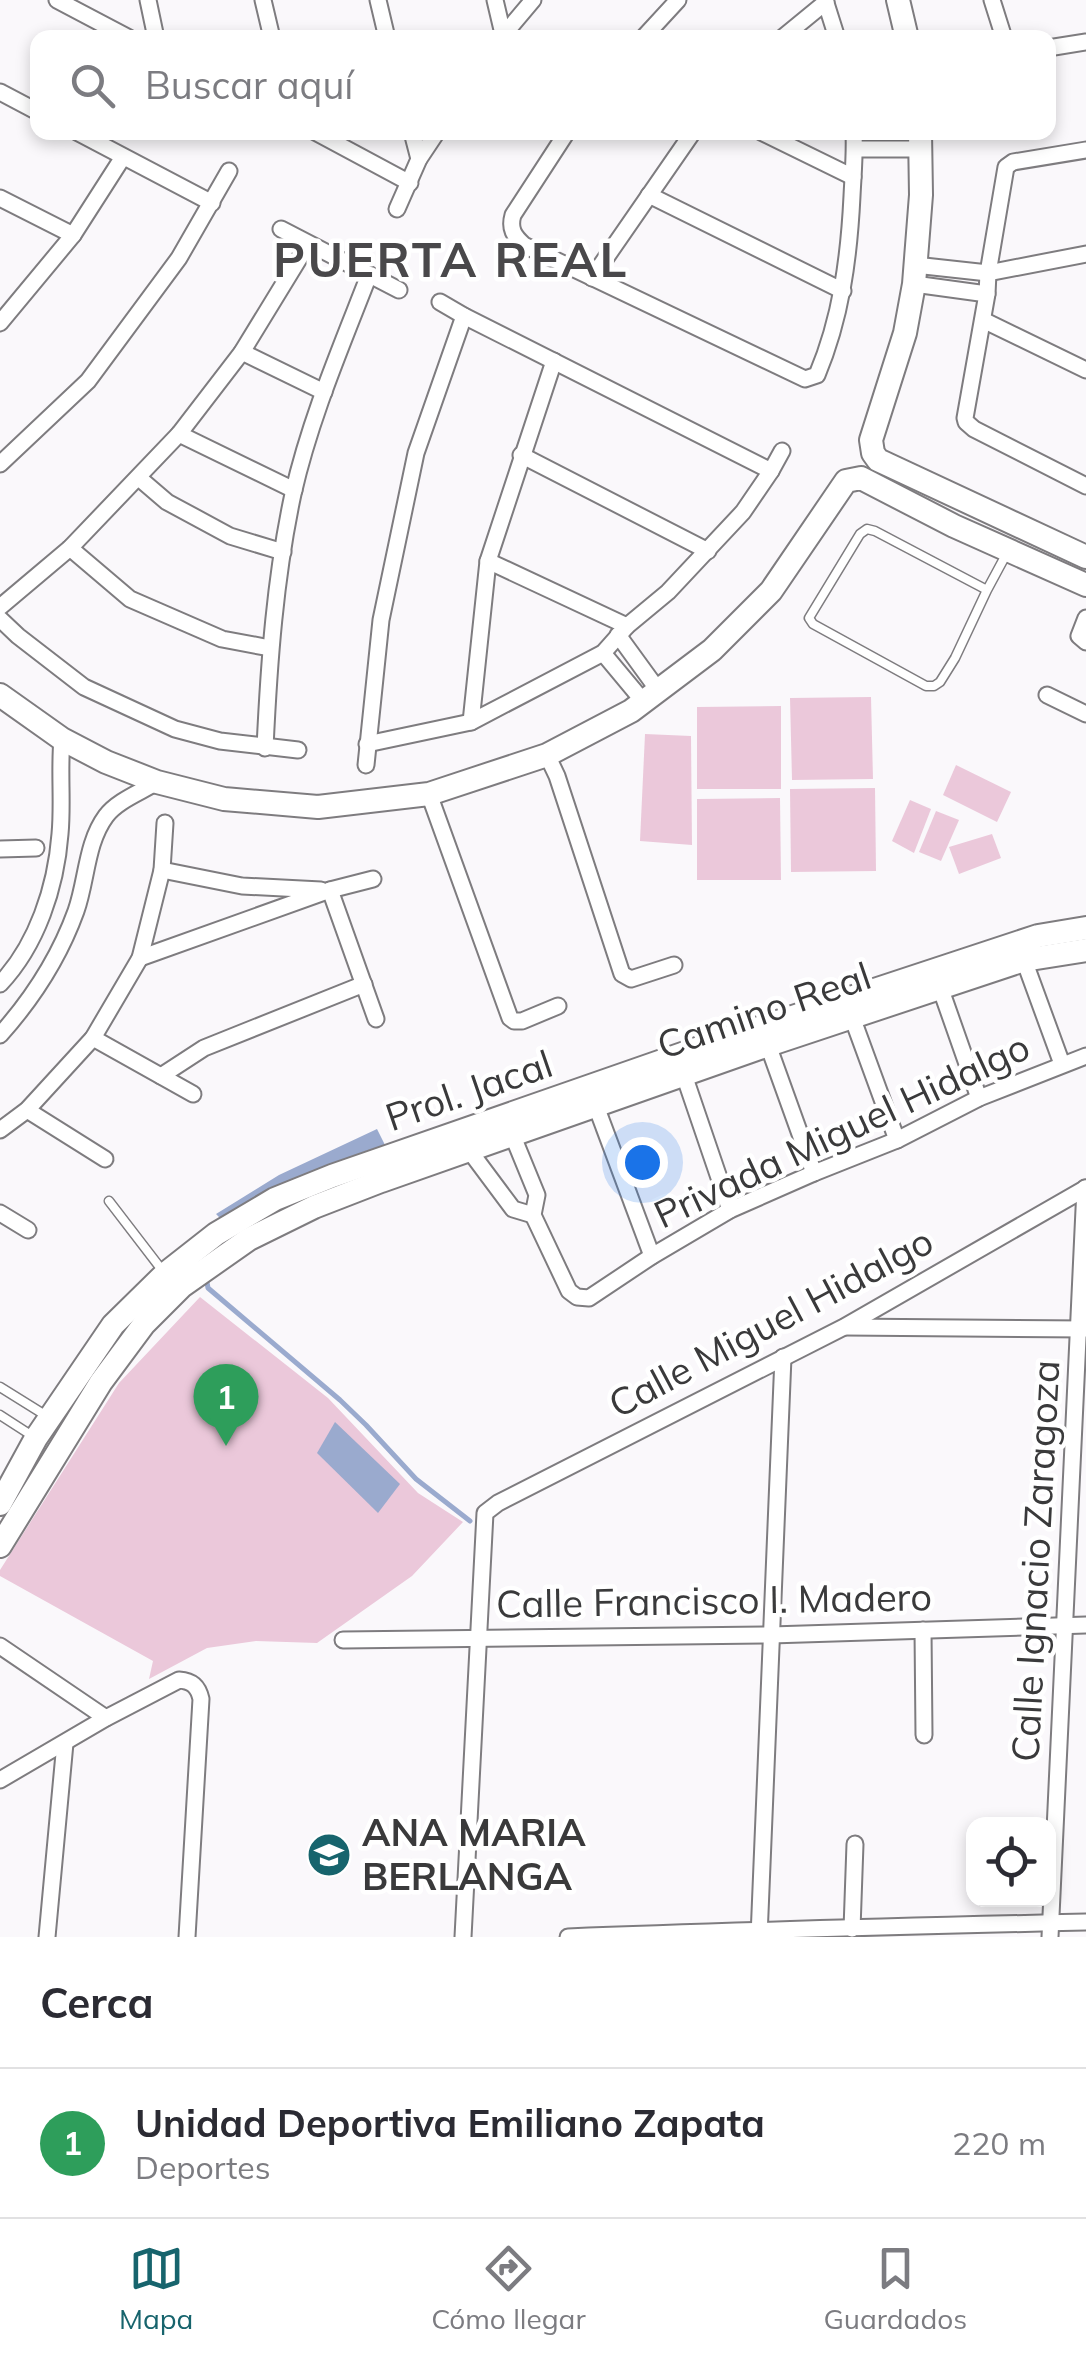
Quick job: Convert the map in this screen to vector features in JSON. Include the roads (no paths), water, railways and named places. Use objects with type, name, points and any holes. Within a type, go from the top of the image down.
[{"type":"street","points":[[57,0],[114,30]]},
{"type":"street","points":[[148,0],[154,30]]},
{"type":"street","points":[[263,0],[270,30]]},
{"type":"street","points":[[378,0],[386,30]]},
{"type":"street","points":[[495,0],[501,30]]},
{"type":"street","points":[[507,30],[533,0]]},
{"type":"street","points":[[650,30],[678,0]]},
{"type":"street","points":[[898,0],[905,30]]},
{"type":"street","points":[[992,0],[1001,30]]},
{"type":"street","points":[[792,30],[826,1],[835,30]]},
{"type":"street","points":[[1056,47],[1086,42]]},
{"type":"street","points":[[0,92],[30,108]]},
{"type":"street","points":[[92,140],[212,203]]},
{"type":"street","points":[[331,140],[410,183]]},
{"type":"street","points":[[414,140],[419,159]]},
{"type":"street","points":[[398,209],[419,159],[432,140]]},
{"type":"street","points":[[562,140],[513,215],[512,230],[524,245],[805,378],[817,375],[843,291],[854,141],[914,144],[921,196],[922,275],[877,416],[871,447],[878,460],[1086,556]]},
{"type":"street","points":[[592,278],[688,140]]},
{"type":"street","points":[[777,140],[853,177]]},
{"type":"street","points":[[1086,150],[1012,162],[1006,167],[988,272],[988,294],[966,406],[966,422],[974,429],[1086,486]]},
{"type":"street","points":[[0,323],[73,235],[123,157]]},
{"type":"street","points":[[0,464],[88,381],[179,258],[229,171]]},
{"type":"street","points":[[649,196],[843,291]]},
{"type":"street","points":[[0,198],[73,235]]},
{"type":"street","points":[[281,228],[399,290]]},
{"type":"street","points":[[0,607],[70,548],[180,434],[242,352],[308,244]]},
{"type":"street","points":[[922,275],[988,272],[1086,254]]},
{"type":"street","points":[[264,748],[270,648],[294,490],[324,392],[369,275]]},
{"type":"street","points":[[922,275],[988,294]]},
{"type":"street","points":[[440,302],[771,471]]},
{"type":"street","points":[[366,765],[381,620],[416,453],[464,316]]},
{"type":"street","points":[[983,320],[1086,370]]},
{"type":"street","points":[[242,352],[324,392]]},
{"type":"street","points":[[1068,360],[1086,357]]},
{"type":"street","points":[[471,722],[488,561],[554,361]]},
{"type":"street","points":[[180,434],[294,490]]},
{"type":"street","points":[[367,744],[471,722],[603,652],[668,592],[744,512],[782,451]]},
{"type":"street","points":[[521,455],[708,551]]},
{"type":"street","points":[[139,478],[167,502],[230,536],[282,552]]},
{"type":"street","points":[[0,695],[62,739],[157,782],[224,799],[318,807],[428,794],[548,755],[631,711],[646,689],[712,650],[771,591],[846,481],[857,478],[1086,586]]},
{"type":"street","points":[[954,526],[966,502]]},
{"type":"street","points":[[70,548],[130,599],[222,639],[270,648]]},
{"type":"street","points":[[488,561],[622,631],[646,689]]},
{"type":"street","points":[[1086,618],[1079,636],[1086,642]]},
{"type":"street","points":[[0,619],[84,687],[175,729],[220,741],[298,750]]},
{"type":"street","points":[[603,652],[646,689]]},
{"type":"street","points":[[1047,694],[1086,714]]},
{"type":"street","points":[[0,984],[16,968],[46,908],[60,834],[62,739]]},
{"type":"street","points":[[548,755],[622,974],[630,978],[674,965]]},
{"type":"street","points":[[0,1035],[52,966],[77,908],[96,831],[109,812],[157,782]]},
{"type":"street","points":[[428,794],[510,1018],[522,1020],[558,1006]]},
{"type":"street","points":[[0,1130],[27,1110],[94,1038],[140,958],[162,870],[165,823]]},
{"type":"street","points":[[0,849],[36,848]]},
{"type":"street","points":[[162,870],[242,886],[330,890]]},
{"type":"street","points":[[140,958],[330,890],[373,880]]},
{"type":"street","points":[[330,890],[376,1019]]},
{"type":"street","name":"Prol. Jacal","points":[[2,1538],[101,1382],[144,1324],[182,1286],[249,1239],[463,1140],[714,1043],[1038,936],[1086,928]]},
{"type":"street","name":"Camino Real","points":[[463,1140],[512,1134],[1024,960],[1086,950]]},
{"type":"street","points":[[1024,960],[1062,1064]]},
{"type":"street","points":[[160,1076],[204,1048],[364,984]]},
{"type":"street","points":[[940,987],[979,1098]]},
{"type":"street","points":[[852,1016],[897,1140]]},
{"type":"street","points":[[94,1038],[193,1094]]},
{"type":"street","points":[[768,1045],[814,1172]]},
{"type":"street","name":"Privada Miguel Hidalgo","points":[[534,1215],[569,1292],[590,1298],[730,1210],[897,1140],[979,1098],[1086,1056]]},
{"type":"street","points":[[684,1075],[730,1210]]},
{"type":"street","points":[[596,1106],[652,1256]]},
{"type":"street","points":[[27,1110],[105,1160]]},
{"type":"street","points":[[463,1140],[513,1210],[534,1215],[537,1195],[512,1134]]},
{"type":"street","name":"Prol. Jacal","points":[[0,1504],[36,1438],[113,1325],[164,1274],[216,1234],[275,1199],[332,1176],[463,1140]]},
{"type":"street","name":"Calle Miguel Hidalgo","points":[[477,1638],[485,1513],[498,1502],[844,1328],[1085,1188]]},
{"type":"street","name":"Calle Ignacio Zaragoza","points":[[1050,1930],[1083,1329],[1085,1188]]},
{"type":"street","points":[[0,1214],[28,1230]]},
{"type":"street","points":[[844,1328],[1083,1329]]},
{"type":"street","points":[[759,1933],[784,1357]]},
{"type":"street","name":"Calle Francisco I. Madero","points":[[344,1640],[771,1635],[1086,1625]]},
{"type":"street","points":[[922,1630],[924,1735]]},
{"type":"street","points":[[463,1937],[477,1638]]},
{"type":"street","points":[[0,1646],[106,1718]]},
{"type":"street","points":[[1,1778],[178,1680],[193,1684],[201,1699],[187,1937]]},
{"type":"street","points":[[47,1937],[65,1743]]},
{"type":"street","points":[[852,1930],[855,1844]]},
{"type":"street","points":[[568,1937],[1050,1930],[1086,1922]]},
{"type":"lane","points":[[987,590],[875,531],[866,530],[809,618],[812,624],[926,686],[934,686],[956,658],[1008,549]]},
{"type":"lane","points":[[109,1201],[164,1274]]},
{"type":"lane","points":[[0,1386],[49,1418]]},
{"type":"lane","points":[[0,1415],[36,1438]]},
{"type":"water","points":[[377,1129],[385,1145],[322,1168],[222,1220],[216,1214],[279,1175]]},
{"type":"water","points":[[335,1422],[400,1484],[378,1513],[317,1453]]},
{"type":"waterway","points":[[206,1277],[208,1288],[340,1400],[416,1479],[470,1521]]},
{"type":"place","name":"Unidad Deportiva Emiliano Zapata","points":[[226,1446]]},
{"type":"place","name":"ANA MARIA BERLANGA","points":[[329,1855]]},
{"type":"district","name":"PUERTA REAL","points":[[451,260]]}]
